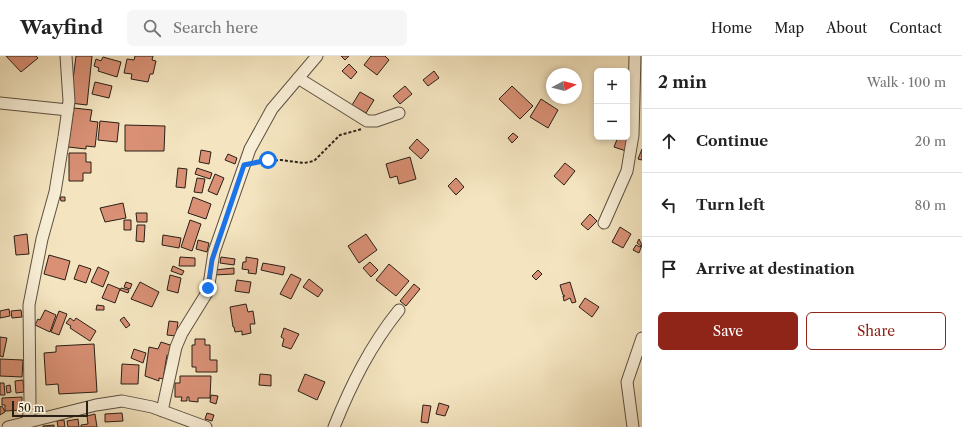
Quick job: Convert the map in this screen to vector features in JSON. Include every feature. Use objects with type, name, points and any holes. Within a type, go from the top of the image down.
[{"type":"street","points":[[28,421],[30,403],[29,305],[42,239],[55,192],[68,110],[69,88],[66,56]]},
{"type":"street","points":[[162,411],[176,347],[182,333],[208,291],[213,256],[250,149],[264,122],[317,56]]},
{"type":"street","points":[[604,223],[627,171],[633,135],[635,56]]},
{"type":"street","points":[[298,78],[363,119],[376,121],[399,113]]},
{"type":"street","points":[[0,103],[68,110]]},
{"type":"street","points":[[334,427],[362,364],[384,328],[399,310]]},
{"type":"street","points":[[633,427],[627,382],[642,338]]},
{"type":"street","points":[[8,427],[115,401],[137,404],[162,411],[206,427]]},
{"type":"path","points":[[244,165],[268,160],[304,163],[314,161],[340,135],[366,128],[376,121]]},
{"type":"building","points":[[6,56],[36,56],[38,58],[21,72]]},
{"type":"building","points":[[76,56],[92,56],[87,105],[70,103]]},
{"type":"building","points":[[135,56],[153,56],[152,60],[156,61],[153,74],[150,74],[148,82],[131,79],[132,74],[124,73],[127,59],[134,60]]},
{"type":"building","points":[[341,56],[349,56],[345,60]]},
{"type":"building","points":[[371,56],[385,56],[389,60],[377,75],[364,65]]},
{"type":"building","points":[[103,57],[121,62],[117,77],[98,71],[99,68],[94,66],[96,59],[101,61]]},
{"type":"building","points":[[349,64],[357,72],[351,79],[342,71]]},
{"type":"building","points":[[434,71],[439,78],[428,86],[423,80]]},
{"type":"building","points":[[95,82],[112,86],[109,98],[92,94]]},
{"type":"building","points":[[405,86],[412,94],[400,104],[393,96]]},
{"type":"building","points":[[512,86],[533,106],[520,119],[499,99]]},
{"type":"building","points":[[360,92],[374,100],[366,113],[352,105]]},
{"type":"building","points":[[541,99],[546,102],[546,104],[549,104],[558,110],[548,128],[530,117]]},
{"type":"building","points":[[74,108],[92,110],[90,121],[98,122],[95,147],[86,146],[86,149],[68,147]]},
{"type":"building","points":[[100,121],[119,123],[117,142],[98,140]]},
{"type":"building","points":[[125,125],[165,126],[164,151],[125,151]]},
{"type":"building","points":[[513,133],[518,137],[512,143],[508,138]]},
{"type":"building","points":[[631,138],[626,151],[614,147],[617,140],[630,140]]},
{"type":"building","points":[[417,139],[429,150],[421,159],[409,148]]},
{"type":"building","points":[[642,149],[642,160],[638,159]]},
{"type":"building","points":[[201,150],[211,152],[209,164],[199,162]]},
{"type":"building","points":[[69,153],[86,153],[86,162],[91,162],[91,173],[83,173],[83,181],[69,181]]},
{"type":"building","points":[[228,154],[237,158],[235,164],[225,160]]},
{"type":"building","points":[[410,157],[416,179],[399,184],[397,176],[390,178],[386,164]]},
{"type":"building","points":[[565,163],[575,171],[564,185],[554,176]]},
{"type":"building","points":[[178,168],[187,169],[185,188],[176,187]]},
{"type":"building","points":[[197,168],[212,173],[210,179],[195,174]]},
{"type":"building","points":[[215,174],[224,178],[217,195],[208,191]]},
{"type":"building","points":[[197,178],[205,179],[202,193],[194,192]]},
{"type":"building","points":[[456,178],[464,187],[456,195],[448,186]]},
{"type":"building","points":[[60,197],[65,197],[65,201],[61,201]]},
{"type":"building","points":[[193,197],[211,204],[206,219],[188,213]]},
{"type":"building","points":[[123,203],[126,218],[105,222],[100,208]]},
{"type":"building","points":[[136,213],[147,213],[147,222],[137,222]]},
{"type":"building","points":[[590,214],[597,221],[588,230],[581,224]]},
{"type":"building","points":[[124,220],[131,220],[131,230],[124,230]]},
{"type":"building","points":[[190,220],[201,224],[192,251],[181,247]]},
{"type":"building","points":[[137,225],[145,225],[144,242],[136,241]]},
{"type":"building","points":[[620,227],[631,234],[623,248],[612,242]]},
{"type":"building","points":[[27,234],[29,254],[16,255],[14,236]]},
{"type":"building","points":[[366,234],[377,250],[359,263],[348,246]]},
{"type":"building","points":[[163,235],[181,238],[179,248],[162,245]]},
{"type":"building","points":[[639,239],[642,245],[639,253],[633,250],[636,245],[641,246],[637,243]]},
{"type":"building","points":[[198,240],[209,243],[207,252],[196,249]]},
{"type":"building","points":[[49,255],[70,261],[65,280],[44,274]]},
{"type":"building","points":[[180,257],[195,258],[195,266],[179,266]]},
{"type":"building","points":[[221,257],[235,259],[234,265],[220,263]]},
{"type":"building","points":[[246,257],[258,259],[256,274],[248,273],[249,270],[242,269],[243,262],[246,262]]},
{"type":"building","points":[[370,262],[378,270],[371,277],[363,268]]},
{"type":"building","points":[[263,263],[285,267],[283,275],[261,270]]},
{"type":"building","points":[[389,264],[409,281],[396,296],[376,280]]},
{"type":"building","points":[[79,265],[91,269],[86,283],[74,279]]},
{"type":"building","points":[[173,266],[184,271],[182,275],[171,271]]},
{"type":"building","points":[[98,267],[109,272],[103,287],[91,282]]},
{"type":"building","points":[[234,268],[234,274],[214,275],[214,270]]},
{"type":"building","points":[[538,270],[542,274],[536,280],[532,276]]},
{"type":"building","points":[[291,274],[301,279],[291,299],[280,294]]},
{"type":"building","points":[[170,275],[181,278],[178,293],[167,290]]},
{"type":"building","points":[[309,279],[323,290],[318,297],[303,287]]},
{"type":"building","points":[[237,280],[251,282],[249,293],[235,291]]},
{"type":"building","points":[[126,282],[132,284],[130,289],[124,287]]},
{"type":"building","points":[[140,282],[159,292],[152,307],[131,299]]},
{"type":"building","points":[[570,282],[576,302],[572,303],[570,298],[564,301],[563,296],[565,296],[563,295],[560,285]]},
{"type":"building","points":[[108,284],[120,289],[115,303],[102,298]]},
{"type":"building","points":[[414,284],[420,289],[406,306],[400,301]]},
{"type":"building","points":[[121,288],[129,290],[128,293],[120,290]]},
{"type":"building","points":[[585,298],[599,307],[592,317],[579,307]]},
{"type":"building","points":[[246,304],[248,312],[253,311],[255,324],[250,324],[251,333],[242,335],[242,331],[235,332],[230,307]]},
{"type":"building","points":[[97,305],[104,306],[104,310],[96,310]]},
{"type":"building","points":[[9,309],[10,316],[0,318],[0,311]]},
{"type":"building","points":[[21,310],[22,317],[12,318],[11,311]]},
{"type":"building","points":[[45,310],[56,315],[50,332],[35,325],[38,319],[40,320]]},
{"type":"building","points":[[59,311],[67,314],[59,335],[51,332]]},
{"type":"building","points":[[124,317],[130,325],[126,328],[120,320]]},
{"type":"building","points":[[70,318],[74,321],[76,318],[96,331],[90,341],[70,328],[71,326],[66,323]]},
{"type":"building","points":[[169,321],[178,322],[176,336],[167,335]]},
{"type":"building","points":[[284,328],[299,334],[291,349],[282,346],[284,339],[281,337]]},
{"type":"building","points":[[0,337],[7,338],[3,357],[0,356]]},
{"type":"building","points":[[195,339],[205,339],[205,345],[210,345],[210,360],[217,360],[217,372],[196,372],[196,367],[192,367],[192,345],[195,345]]},
{"type":"building","points":[[161,342],[173,346],[172,356],[167,355],[163,379],[159,378],[159,381],[145,376],[149,347],[158,349]]},
{"type":"building","points":[[94,344],[97,392],[59,394],[58,384],[46,385],[44,353],[56,352],[56,346]]},
{"type":"building","points":[[134,349],[146,353],[143,363],[131,358]]},
{"type":"building","points":[[0,359],[23,360],[22,377],[0,376]]},
{"type":"building","points":[[122,364],[139,365],[138,384],[121,384]]},
{"type":"building","points":[[260,374],[271,375],[271,386],[259,385]]},
{"type":"building","points":[[305,374],[325,382],[317,400],[298,391]]},
{"type":"building","points":[[180,376],[211,376],[210,398],[198,398],[198,402],[189,401],[189,397],[187,397],[187,401],[181,401],[182,397],[175,397],[175,383],[180,383]]},
{"type":"building","points":[[23,380],[24,392],[16,393],[15,381]]},
{"type":"building","points":[[0,383],[4,383],[5,395],[0,395]]},
{"type":"building","points":[[10,385],[11,392],[7,393],[6,386]]},
{"type":"building","points":[[211,395],[218,396],[216,404],[210,402]]},
{"type":"building","points":[[22,397],[22,410],[5,411],[5,405],[2,405],[2,398]]},
{"type":"building","points":[[439,403],[449,406],[445,416],[436,414]]},
{"type":"building","points":[[423,405],[431,406],[428,423],[421,422]]},
{"type":"building","points":[[2,406],[5,412],[0,415],[0,407]]},
{"type":"building","points":[[122,413],[123,421],[105,422],[105,414]]},
{"type":"building","points":[[207,413],[214,415],[212,421],[205,419]]},
{"type":"building","points":[[95,414],[97,427],[81,427],[81,425],[88,424],[87,416]]},
{"type":"building","points":[[78,419],[79,427],[68,427],[67,421]]},
{"type":"building","points":[[64,420],[65,427],[58,427],[57,421]]},
{"type":"building","points":[[54,425],[54,427],[43,427],[43,426]]},
{"type":"route","points":[[208,288],[212,260],[244,165],[268,160]]}]
